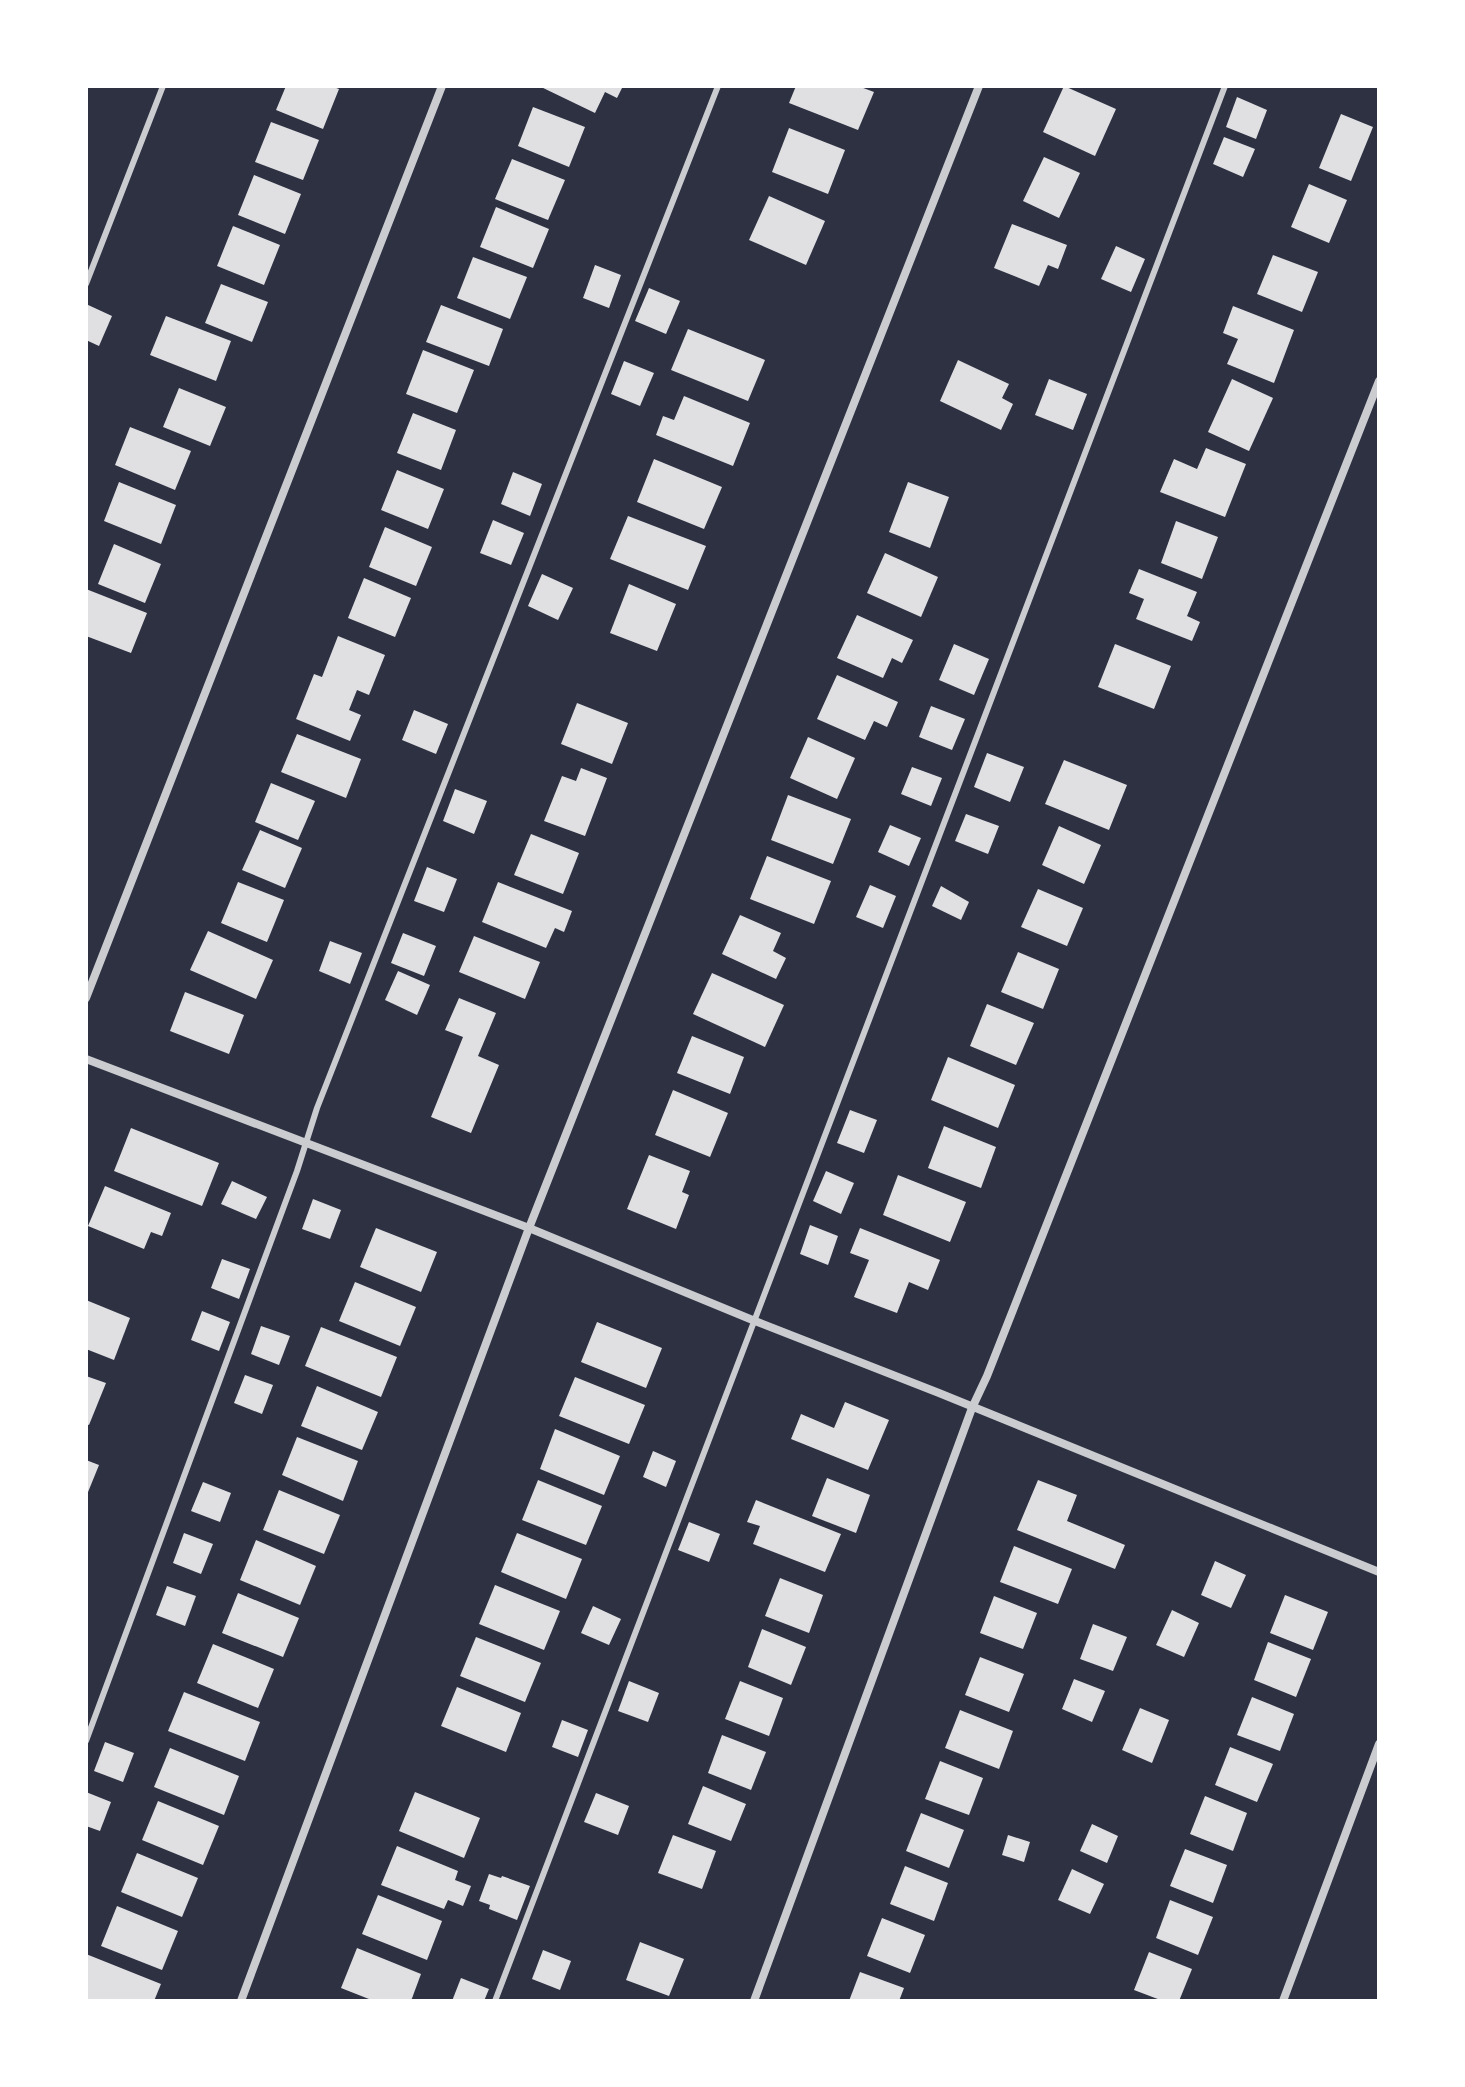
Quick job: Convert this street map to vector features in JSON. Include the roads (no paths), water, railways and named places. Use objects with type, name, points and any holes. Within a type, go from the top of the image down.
[{"type":"street","points":[[86,998],[442,86]]},
{"type":"street","points":[[241,2001],[529,1228],[979,86]]},
{"type":"street","points":[[754,2001],[972,1408],[1379,381]]},
{"type":"street","points":[[86,1059],[529,1228],[1379,1572]]},
{"type":"street","points":[[1283,2001],[1379,1744]]},
{"type":"lane","points":[[86,284],[163,86]]},
{"type":"lane","points":[[86,1741],[292,1186],[305,1142],[718,86]]},
{"type":"lane","points":[[495,2001],[1225,86]]}]
